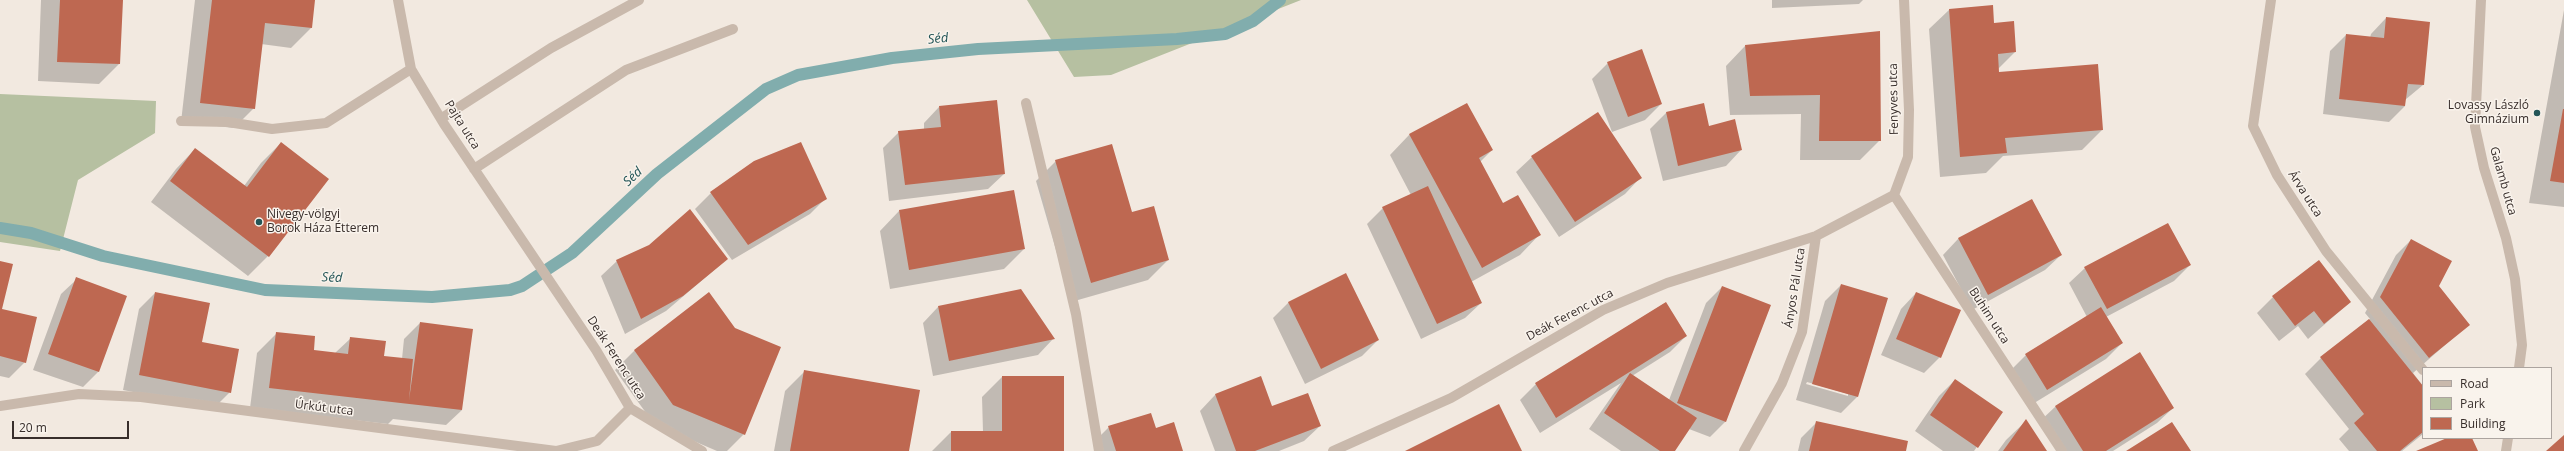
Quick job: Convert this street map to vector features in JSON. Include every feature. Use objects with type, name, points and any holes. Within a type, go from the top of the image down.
[{"type":"street","name":"Pajta utca","points":[[398,0],[411,69],[474,169],[559,294]]},
{"type":"street","points":[[442,118],[551,48],[639,0]]},
{"type":"street","name":"Fenyves utca","points":[[1894,195],[1908,157],[1909,110],[1904,0]]},
{"type":"street","name":"Árva utca","points":[[2271,0],[2253,126],[2277,175],[2326,252],[2422,369]]},
{"type":"street","name":"Galamb utca","points":[[2481,0],[2475,127],[2484,168],[2506,238],[2515,279],[2522,345],[2519,367]]},
{"type":"street","points":[[474,169],[626,70],[733,29]]},
{"type":"street","points":[[181,121],[228,122],[272,128],[326,123],[411,69]]},
{"type":"street","points":[[1026,103],[1076,314],[1099,451]]},
{"type":"street","name":"Deák Ferenc utca","points":[[1333,451],[1451,398],[1603,310],[1668,282],[1816,236],[1894,195]]},
{"type":"street","name":"Buhim utca","points":[[1894,195],[2062,451]]},
{"type":"street","name":"Ányos Pál utca","points":[[1744,451],[1782,383],[1802,332],[1816,236]]},
{"type":"street","name":"Deák Ferenc utca","points":[[559,294],[630,408],[702,451]]},
{"type":"street","name":"Úrkút utca","points":[[0,406],[80,394],[141,397],[556,451],[597,441],[630,408]]},
{"type":"street","points":[[2506,451],[2508,439]]},
{"type":"green space","points":[[1027,0],[1301,0],[1111,75],[1074,77]]},
{"type":"green space","points":[[0,94],[156,101],[155,133],[78,180],[60,251],[0,242]]},
{"type":"building","points":[[60,0],[123,0],[120,64],[57,62]]},
{"type":"building","points":[[212,0],[315,0],[312,28],[265,23],[255,109],[200,103]]},
{"type":"building","points":[[1993,5],[1994,23],[2014,21],[2016,52],[1998,54],[1999,72],[2098,64],[2103,130],[2005,138],[2007,153],[1960,157],[1949,9]]},
{"type":"building","points":[[2386,17],[2430,22],[2424,85],[2408,84],[2405,106],[2339,99],[2346,34],[2384,38]]},
{"type":"building","points":[[1880,31],[1881,141],[1819,141],[1820,95],[1750,96],[1745,45]]},
{"type":"building","points":[[1642,49],[1662,104],[1628,117],[1607,62]]},
{"type":"building","points":[[997,100],[1005,174],[905,185],[898,131],[941,127],[939,106]]},
{"type":"building","points":[[1467,103],[1493,150],[1479,158],[1503,203],[1518,195],[1541,235],[1482,268],[1409,134]]},
{"type":"building","points":[[1704,103],[1709,126],[1735,119],[1742,150],[1678,166],[1666,112]]},
{"type":"building","points":[[2564,109],[2564,183],[2550,181]]},
{"type":"building","points":[[1598,112],[1642,178],[1575,222],[1531,156]]},
{"type":"building","name":"Nivegy-völgyi Borok Háza Étterem","points":[[281,142],[329,179],[269,257],[170,181],[195,148],[247,187]]},
{"type":"building","points":[[801,142],[827,199],[748,245],[710,192],[754,161]]},
{"type":"building","points":[[1112,144],[1132,212],[1154,206],[1169,260],[1091,283],[1055,160]]},
{"type":"building","points":[[1428,186],[1482,303],[1437,324],[1382,207]]},
{"type":"building","points":[[1014,190],[1025,249],[909,270],[899,210]]},
{"type":"building","points":[[2032,199],[2062,255],[1988,295],[1958,238]]},
{"type":"building","points":[[690,209],[728,259],[683,296],[641,319],[616,260],[649,245]]},
{"type":"building","points":[[2168,223],[2191,265],[2107,309],[2084,267]]},
{"type":"building","points":[[2411,239],[2452,261],[2439,286],[2470,325],[2429,358],[2380,297]]},
{"type":"building","points":[[2319,260],[2351,302],[2324,324],[2314,311],[2295,326],[2272,296]]},
{"type":"building","points":[[0,261],[13,264],[2,309],[37,317],[26,363],[0,356]]},
{"type":"building","points":[[1346,273],[1379,340],[1321,369],[1288,302]]},
{"type":"building","points":[[76,277],[127,296],[99,372],[48,354]]},
{"type":"building","points":[[1841,284],[1888,298],[1858,397],[1812,384]]},
{"type":"building","points":[[1722,286],[1771,305],[1726,422],[1677,403]]},
{"type":"building","points":[[1021,289],[1055,339],[949,361],[938,306]]},
{"type":"building","points":[[155,292],[210,303],[202,342],[239,349],[231,393],[139,375]]},
{"type":"building","points":[[709,292],[735,328],[781,347],[745,435],[673,405],[634,350]]},
{"type":"building","points":[[1916,292],[1961,310],[1941,358],[1896,339]]},
{"type":"building","points":[[1666,302],[1687,336],[1556,418],[1535,383]]},
{"type":"building","points":[[2101,307],[2123,343],[2047,390],[2025,354]]},
{"type":"building","points":[[2369,319],[2422,385],[2422,433],[2400,451],[2377,451],[2354,423],[2364,414],[2320,357]]},
{"type":"building","points":[[420,322],[473,329],[462,410],[269,388],[276,332],[315,336],[314,350],[348,354],[350,337],[386,341],[384,356],[413,359],[409,400]]},
{"type":"building","points":[[2140,352],[2174,408],[2106,451],[2083,451],[2055,406]]},
{"type":"building","points":[[804,370],[920,390],[909,451],[790,451]]},
{"type":"building","points":[[1630,373],[1697,418],[1675,451],[1660,451],[1604,413]]},
{"type":"building","points":[[1002,376],[1064,376],[1064,451],[951,451],[951,431],[1002,431]]},
{"type":"building","points":[[1261,376],[1272,406],[1308,393],[1321,426],[1255,451],[1236,451],[1215,394]]},
{"type":"building","points":[[1955,379],[2003,412],[1978,448],[1930,415]]},
{"type":"building","points":[[1499,404],[1522,451],[1405,451]]},
{"type":"building","points":[[1151,413],[1156,428],[1174,422],[1183,451],[1116,451],[1108,426]]},
{"type":"building","points":[[2026,419],[2047,451],[2003,451]]},
{"type":"building","points":[[1816,421],[1908,441],[1906,451],[1809,451]]},
{"type":"building","points":[[2172,422],[2191,451],[2126,451]]},
{"type":"building","points":[[2564,435],[2564,451],[2546,451]]},
{"type":"building","points":[[2445,439],[2472,439],[2478,451],[2416,451]]},
{"type":"waterway","name":"Séd","points":[[0,228],[31,233],[103,256],[265,290],[432,297],[510,290],[522,286],[572,253],[657,174],[766,89],[798,75],[892,58],[978,49],[1177,39],[1225,34],[1253,21],[1280,0]]},
{"type":"place","name":"Lovassy László Gimnázium","points":[[2537,113]]},
{"type":"place","name":"Nivegy-völgyi Borok Háza Étterem","points":[[259,222]]}]
